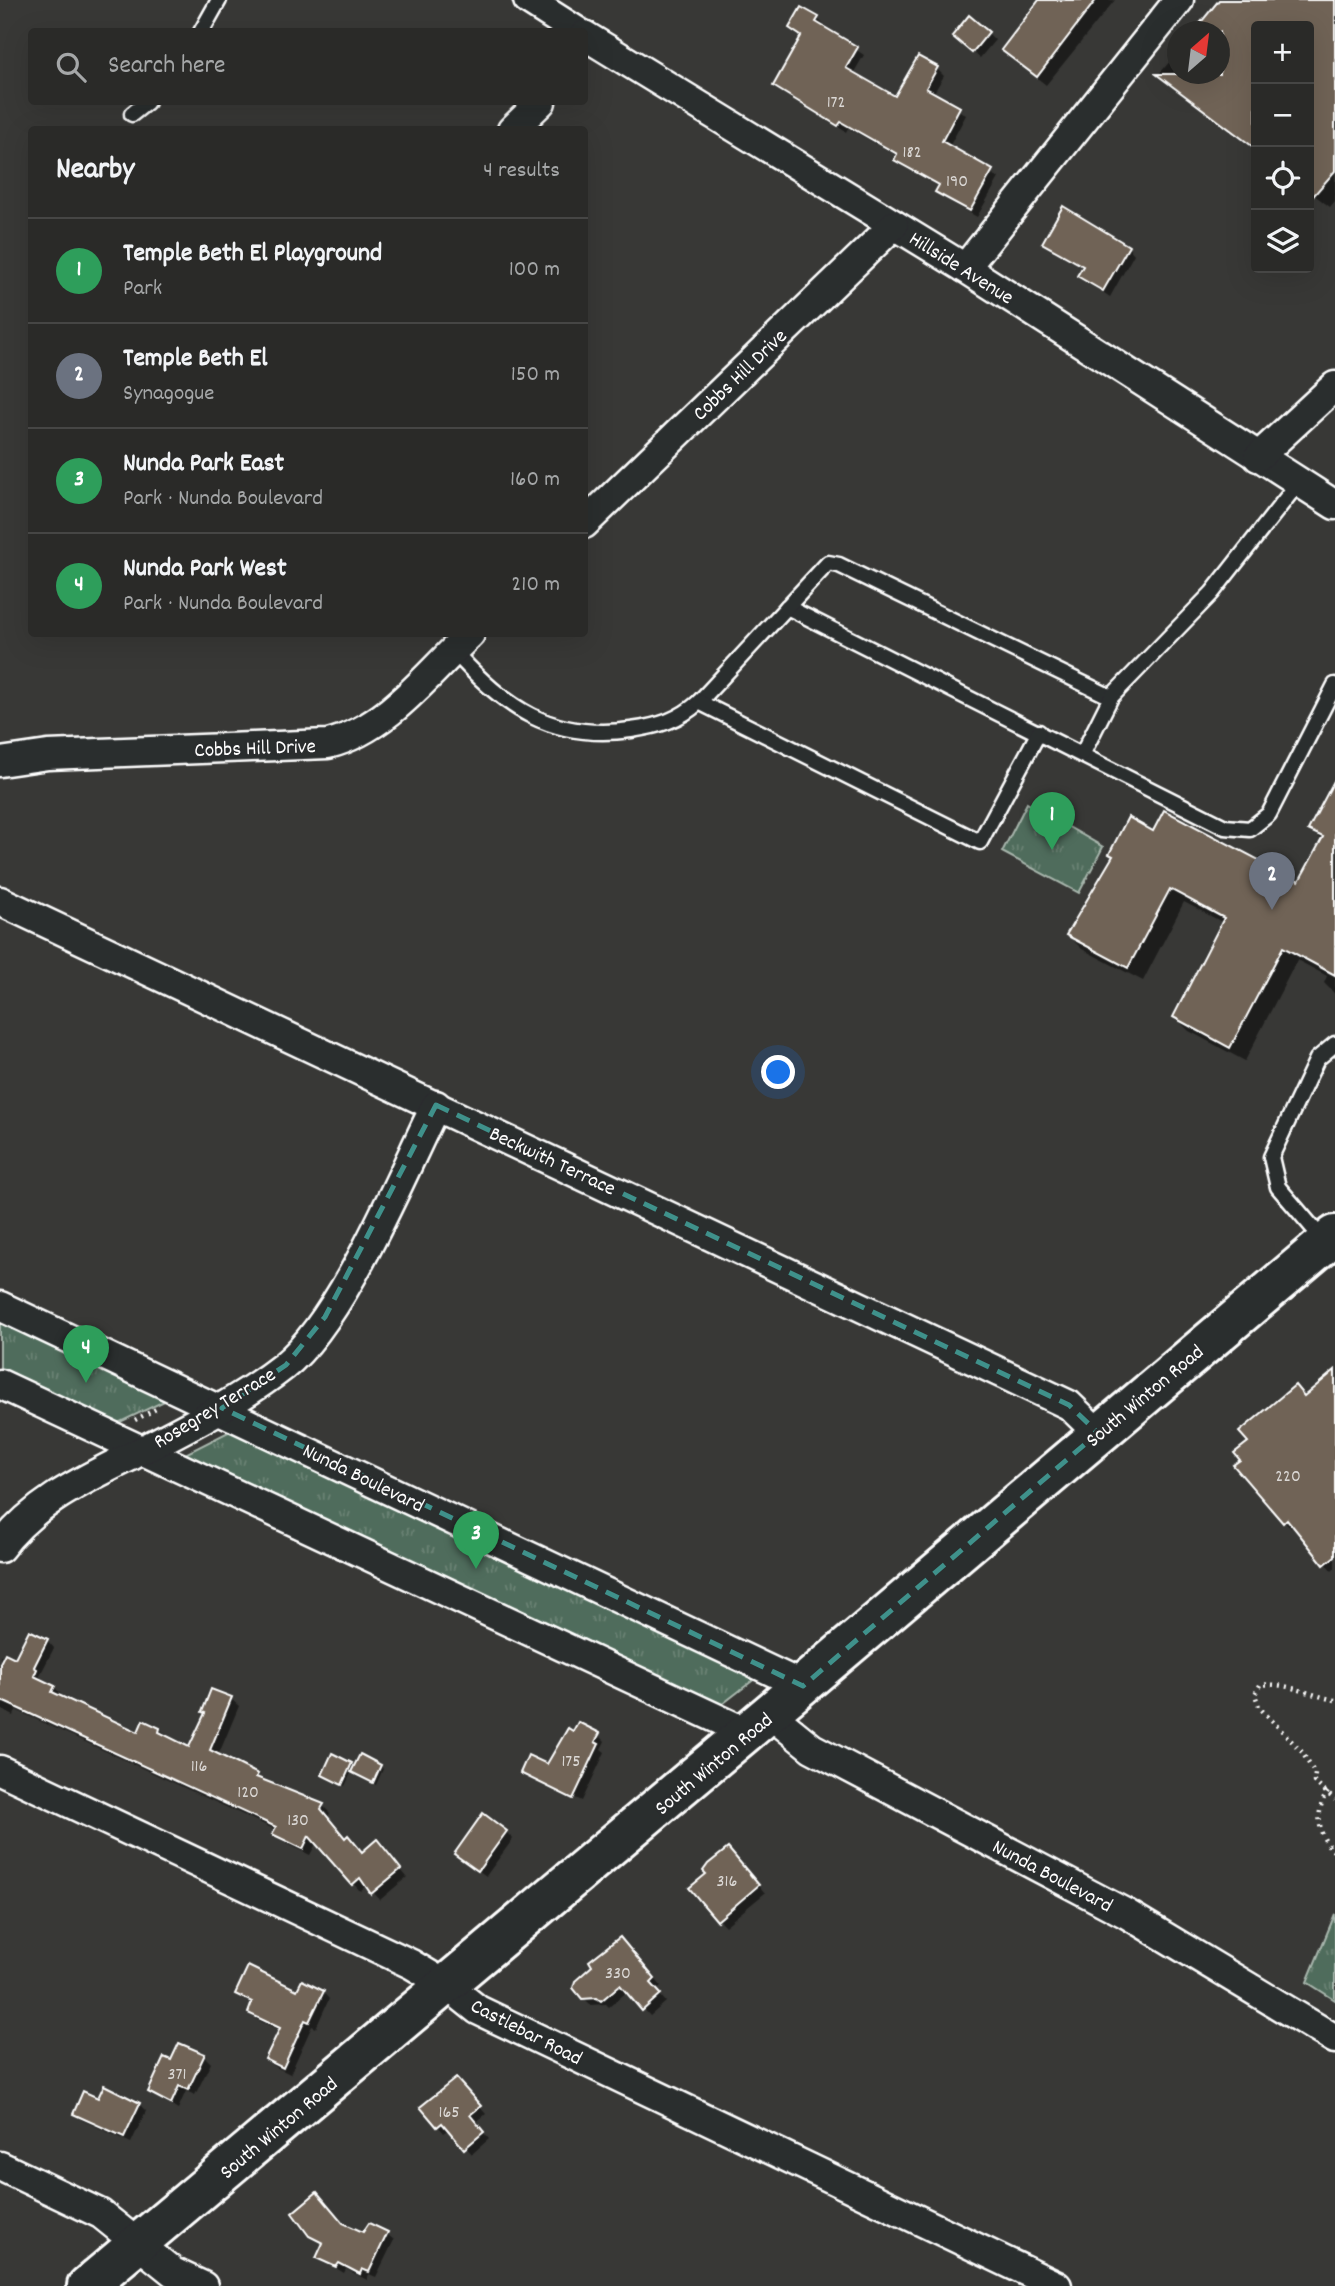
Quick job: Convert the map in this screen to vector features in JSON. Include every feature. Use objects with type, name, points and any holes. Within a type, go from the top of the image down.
[{"type":"main road","name":"South Winton Road","points":[[87,2286],[759,1724],[1098,1433],[1332,1244]]},
{"type":"street","name":"Hillside Avenue","points":[[528,0],[566,28]]},
{"type":"street","points":[[965,268],[1179,0]]},
{"type":"street","name":"Hillside Avenue","points":[[588,44],[965,268],[1335,505]]},
{"type":"street","points":[[516,126],[538,105]]},
{"type":"street","name":"Cobbs Hill Drive","points":[[588,520],[894,225]]},
{"type":"street","points":[[1258,457],[1335,386]]},
{"type":"street","name":"Cobbs Hill Drive","points":[[0,762],[48,755],[328,744],[348,739],[379,721],[462,642]]},
{"type":"street","name":"Beckwith Terrace","points":[[0,901],[1069,1405],[1098,1433]]},
{"type":"street","name":"Rosegrey Terrace","points":[[0,1548],[12,1531],[59,1493],[222,1408],[286,1364],[325,1317],[365,1249],[436,1105]]},
{"type":"street","name":"Nunda Boulevard","points":[[0,1306],[222,1408],[803,1686]]},
{"type":"street","name":"Nunda Boulevard","points":[[0,1384],[142,1450],[812,1748],[1127,1914],[1335,2039]]},
{"type":"street","name":"Castlebar Road","points":[[0,1770],[411,1964],[447,1986],[478,2010],[1057,2286]]},
{"type":"street","points":[[0,2166],[101,2214],[173,2272],[203,2286]]},
{"type":"lane","points":[[203,28],[219,0]]},
{"type":"lane","points":[[132,114],[143,105]]},
{"type":"lane","points":[[1083,753],[1111,697],[1212,593],[1298,482]]},
{"type":"lane","points":[[462,642],[507,701],[547,725],[568,731],[598,734],[657,726],[684,716],[699,702],[828,563],[839,565],[1111,697]]},
{"type":"lane","points":[[787,607],[1083,753],[1225,827],[1250,829],[1269,814],[1335,685]]},
{"type":"lane","points":[[699,702],[980,842],[1039,732]]},
{"type":"lane","points":[[1332,1244],[1278,1187],[1271,1157],[1317,1059],[1335,1044]]},
{"type":"path","points":[[124,1426],[164,1405]]},
{"type":"path","points":[[1335,1700],[1310,1695],[1280,1683],[1261,1685],[1255,1695],[1259,1707],[1302,1752],[1315,1774],[1314,1782],[1335,1800]]},
{"type":"path","points":[[1328,1792],[1320,1811],[1321,1834],[1335,1852]]},
{"type":"highlighted area","points":[[436,1105],[1069,1405],[1098,1433],[803,1686],[222,1408],[286,1365],[325,1317]]},
{"type":"green space","points":[[1027,803],[1103,847],[1079,893],[1002,852]]},
{"type":"green space","points":[[0,1316],[173,1397],[116,1424],[0,1370]]},
{"type":"green space","points":[[238,1427],[756,1678],[716,1709],[191,1461],[185,1454]]},
{"type":"green space","points":[[1335,1914],[1335,2000],[1307,1982]]},
{"type":"building","points":[[1039,0],[1096,0],[1037,77],[1001,50]]},
{"type":"building","points":[[1219,0],[1335,0],[1335,171],[1314,195],[1314,21],[1251,21],[1251,145],[1169,84],[1230,84],[1230,21],[1202,21]]},
{"type":"building","points":[[801,7],[819,17],[816,22],[858,47],[846,68],[895,96],[918,56],[938,67],[926,88],[960,107],[942,141],[993,170],[970,211],[935,192],[939,185],[894,160],[897,154],[841,122],[838,126],[773,86],[801,36],[789,28]]},
{"type":"building","points":[[969,15],[989,32],[972,53],[952,36]]},
{"type":"building","points":[[1156,74],[1167,74],[1167,82]]},
{"type":"building","points":[[1063,206],[1129,246],[1103,291],[1077,276],[1083,266],[1042,243]]},
{"type":"building","points":[[1335,779],[1335,975],[1283,947],[1230,1048],[1173,1017],[1224,918],[1170,889],[1128,968],[1066,935],[1113,856],[1109,854],[1128,817],[1153,831],[1164,810],[1299,881],[1323,837],[1308,830]]},
{"type":"building","points":[[1335,1370],[1335,1556],[1324,1565],[1287,1519],[1283,1523],[1233,1465],[1240,1460],[1234,1453],[1248,1442],[1239,1432],[1295,1385],[1304,1396]]},
{"type":"building","points":[[29,1630],[48,1639],[34,1667],[37,1669],[34,1676],[55,1686],[52,1692],[138,1732],[143,1720],[160,1728],[159,1732],[189,1747],[205,1713],[202,1712],[211,1689],[232,1697],[210,1750],[258,1774],[256,1777],[324,1804],[321,1809],[345,1838],[348,1835],[362,1852],[377,1839],[401,1869],[371,1894],[360,1878],[352,1885],[309,1836],[303,1849],[272,1834],[276,1827],[0,1700],[0,1663],[5,1653],[15,1658]]},
{"type":"building","points":[[578,1722],[600,1733],[595,1742],[599,1744],[573,1799],[520,1773],[528,1755],[547,1764],[568,1728],[573,1731]]},
{"type":"building","points":[[332,1753],[352,1763],[342,1785],[322,1775]]},
{"type":"building","points":[[360,1754],[381,1765],[373,1783],[351,1772]]},
{"type":"building","points":[[483,1813],[507,1831],[478,1871],[454,1854]]},
{"type":"building","points":[[728,1848],[759,1885],[717,1921],[689,1888],[706,1874],[703,1871],[708,1864]]},
{"type":"building","points":[[620,1937],[655,1979],[651,1983],[661,1994],[642,2011],[620,1985],[601,2001],[597,1998],[582,1999],[573,1988],[575,1981],[592,1966],[589,1961]]},
{"type":"building","points":[[248,1966],[297,1990],[302,1980],[324,1991],[309,2022],[305,2020],[283,2068],[265,2059],[280,2028],[248,2013],[252,2002],[235,1994]]},
{"type":"building","points":[[179,2043],[205,2054],[188,2090],[179,2086],[171,2104],[148,2092],[164,2057],[171,2060]]},
{"type":"building","points":[[456,2078],[481,2106],[470,2115],[484,2132],[464,2149],[442,2123],[437,2127],[420,2107]]},
{"type":"building","points":[[104,2085],[140,2103],[124,2137],[73,2114],[83,2091],[98,2098]]},
{"type":"building","points":[[317,2192],[343,2223],[363,2232],[369,2223],[388,2232],[369,2272],[362,2269],[360,2274],[339,2263],[336,2267],[316,2258],[323,2243],[309,2236],[292,2213]]},
{"type":"place","name":"Temple Beth El Playground","points":[[1052,850]]},
{"type":"place","name":"Temple Beth El","points":[[1272,910]]},
{"type":"place","name":"Nunda Park West","points":[[86,1383]]},
{"type":"place","name":"Nunda Park East","points":[[476,1569]]}]
